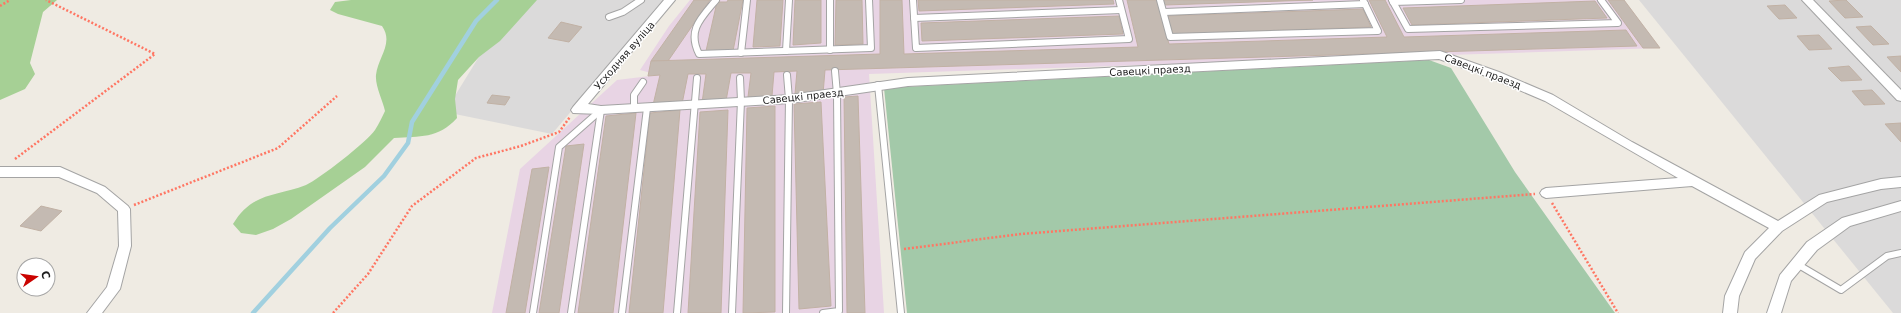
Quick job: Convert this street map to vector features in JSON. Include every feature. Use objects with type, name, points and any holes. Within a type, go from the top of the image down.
[{"type":"street","name":"Усходняя вуліца","points":[[577,110],[670,0]]},
{"type":"street","points":[[1808,0],[1901,97]]},
{"type":"street","name":"Савецкі праезд","points":[[577,110],[586,108],[601,110],[634,107],[647,108],[789,99],[837,94],[878,85],[908,82],[1440,55],[1495,75],[1549,98],[1628,145],[1778,227]]},
{"type":"street","points":[[0,172],[60,172],[102,190],[124,209],[124,246],[112,289],[94,313]]},
{"type":"street","points":[[1546,193],[1695,181]]},
{"type":"street","points":[[1730,313],[1732,296],[1750,256],[1778,227],[1823,198],[1881,184],[1901,182]]},
{"type":"street","points":[[1774,313],[1785,279],[1812,246],[1846,222],[1901,206]]},
{"type":"lane","points":[[609,17],[623,12],[641,0]]},
{"type":"lane","points":[[716,0],[698,22],[693,35],[694,47],[699,54],[871,48],[869,0]]},
{"type":"lane","points":[[741,53],[747,0]]},
{"type":"lane","points":[[786,51],[789,0]]},
{"type":"lane","points":[[830,0],[830,50]]},
{"type":"lane","points":[[913,0],[916,48],[1129,39],[1119,0]]},
{"type":"lane","points":[[1160,0],[1170,37],[1378,31],[1364,2],[1164,12]]},
{"type":"lane","points":[[1461,0],[1392,1],[1408,29],[1618,23],[1601,0]]},
{"type":"lane","points":[[914,18],[1121,10]]},
{"type":"lane","points":[[822,313],[839,311],[837,94],[835,71]]},
{"type":"lane","points":[[786,313],[789,99],[787,75]]},
{"type":"lane","points":[[677,313],[696,105],[697,78]]},
{"type":"lane","points":[[732,313],[741,101],[740,78]]},
{"type":"lane","points":[[634,107],[634,95],[644,82]]},
{"type":"lane","points":[[878,85],[901,313]]},
{"type":"lane","points":[[622,313],[647,108]]},
{"type":"lane","points":[[533,313],[559,147],[601,110]]},
{"type":"lane","points":[[571,313],[601,110]]},
{"type":"lane","points":[[1797,264],[1841,290],[1887,256],[1901,253]]},
{"type":"path","points":[[0,6],[10,0]]},
{"type":"path","points":[[13,160],[155,54],[46,0]]},
{"type":"path","points":[[124,209],[278,148],[337,96]]},
{"type":"path","points":[[332,313],[368,274],[412,206],[476,158],[521,146],[559,132],[577,110]]},
{"type":"path","points":[[894,250],[1021,234],[1546,193],[1618,313]]},
{"type":"shaded area","points":[[504,0],[665,0],[552,134],[445,112],[512,3]]},
{"type":"shaded area","points":[[690,0],[1624,0],[1660,48],[869,74],[884,313],[492,313],[520,169],[617,80],[658,75],[640,70],[669,26]]},
{"type":"shaded area","points":[[1639,0],[1901,0],[1901,313],[1893,313]]},
{"type":"green space","points":[[0,0],[57,0],[43,12],[30,63],[35,74],[25,89],[0,100]]},
{"type":"green space","points":[[351,0],[537,0],[500,41],[479,57],[458,80],[455,99],[457,118],[450,125],[443,130],[428,135],[394,138],[365,167],[291,219],[273,229],[256,235],[241,233],[233,224],[248,206],[265,197],[306,185],[321,176],[370,136],[385,111],[378,89],[376,75],[386,44],[385,32],[382,26],[338,14],[330,10],[335,2]]},
{"type":"green space","points":[[1429,60],[1451,68],[1515,172],[1615,313],[907,313],[884,88]]},
{"type":"building","points":[[694,0],[710,0],[668,61],[651,61]]},
{"type":"building","points":[[728,0],[743,0],[733,51],[706,51],[717,2],[727,2]]},
{"type":"building","points":[[757,0],[783,0],[780,46],[753,47]]},
{"type":"building","points":[[795,0],[821,0],[821,43],[793,45]]},
{"type":"building","points":[[836,0],[862,0],[863,44],[835,45]]},
{"type":"building","points":[[880,0],[902,0],[904,54],[1138,47],[1127,0],[1157,0],[1169,44],[1387,37],[1369,0],[1385,0],[1404,37],[1626,30],[1637,46],[825,70],[823,94],[795,94],[797,71],[774,72],[772,96],[748,97],[751,73],[731,73],[726,101],[702,103],[706,74],[688,74],[682,104],[653,105],[660,75],[648,76],[651,61],[880,54]]},
{"type":"building","points":[[918,0],[1113,0],[1114,4],[919,11]]},
{"type":"building","points":[[1163,0],[1313,0],[1165,5]]},
{"type":"building","points":[[1608,0],[1624,0],[1660,48],[1643,48]]},
{"type":"building","points":[[1846,0],[1863,17],[1845,18],[1829,1]]},
{"type":"building","points":[[1595,1],[1607,18],[1412,25],[1403,8]]},
{"type":"building","points":[[1785,5],[1797,18],[1779,19],[1767,6]]},
{"type":"building","points":[[1363,9],[1371,27],[1173,34],[1167,16]]},
{"type":"building","points":[[1119,16],[1123,34],[922,41],[921,23]]},
{"type":"building","points":[[561,22],[582,27],[569,42],[548,38]]},
{"type":"building","points":[[1871,26],[1889,44],[1873,45],[1856,27]]},
{"type":"building","points":[[1819,35],[1832,49],[1809,50],[1797,36]]},
{"type":"building","points":[[1901,56],[1901,72],[1887,57]]},
{"type":"building","points":[[1849,66],[1862,80],[1841,81],[1828,68]]},
{"type":"building","points":[[1872,90],[1885,104],[1864,105],[1852,91]]},
{"type":"building","points":[[492,95],[510,97],[505,105],[487,103]]},
{"type":"building","points":[[858,96],[865,313],[847,313],[844,97]]},
{"type":"building","points":[[821,102],[831,306],[799,309],[794,104]]},
{"type":"building","points":[[775,106],[775,312],[743,313],[747,108]]},
{"type":"building","points":[[680,110],[663,313],[629,313],[650,113]]},
{"type":"building","points":[[728,110],[721,313],[688,313],[700,112]]},
{"type":"building","points":[[636,113],[613,313],[578,313],[606,116]]},
{"type":"building","points":[[1901,123],[1901,142],[1885,124]]},
{"type":"building","points":[[584,144],[559,313],[539,313],[566,146]]},
{"type":"building","points":[[549,167],[525,313],[506,313],[532,169]]},
{"type":"building","points":[[41,206],[62,211],[41,231],[20,226]]},
{"type":"waterway","points":[[253,313],[330,228],[384,176],[408,143],[412,122],[476,21],[497,0]]}]
